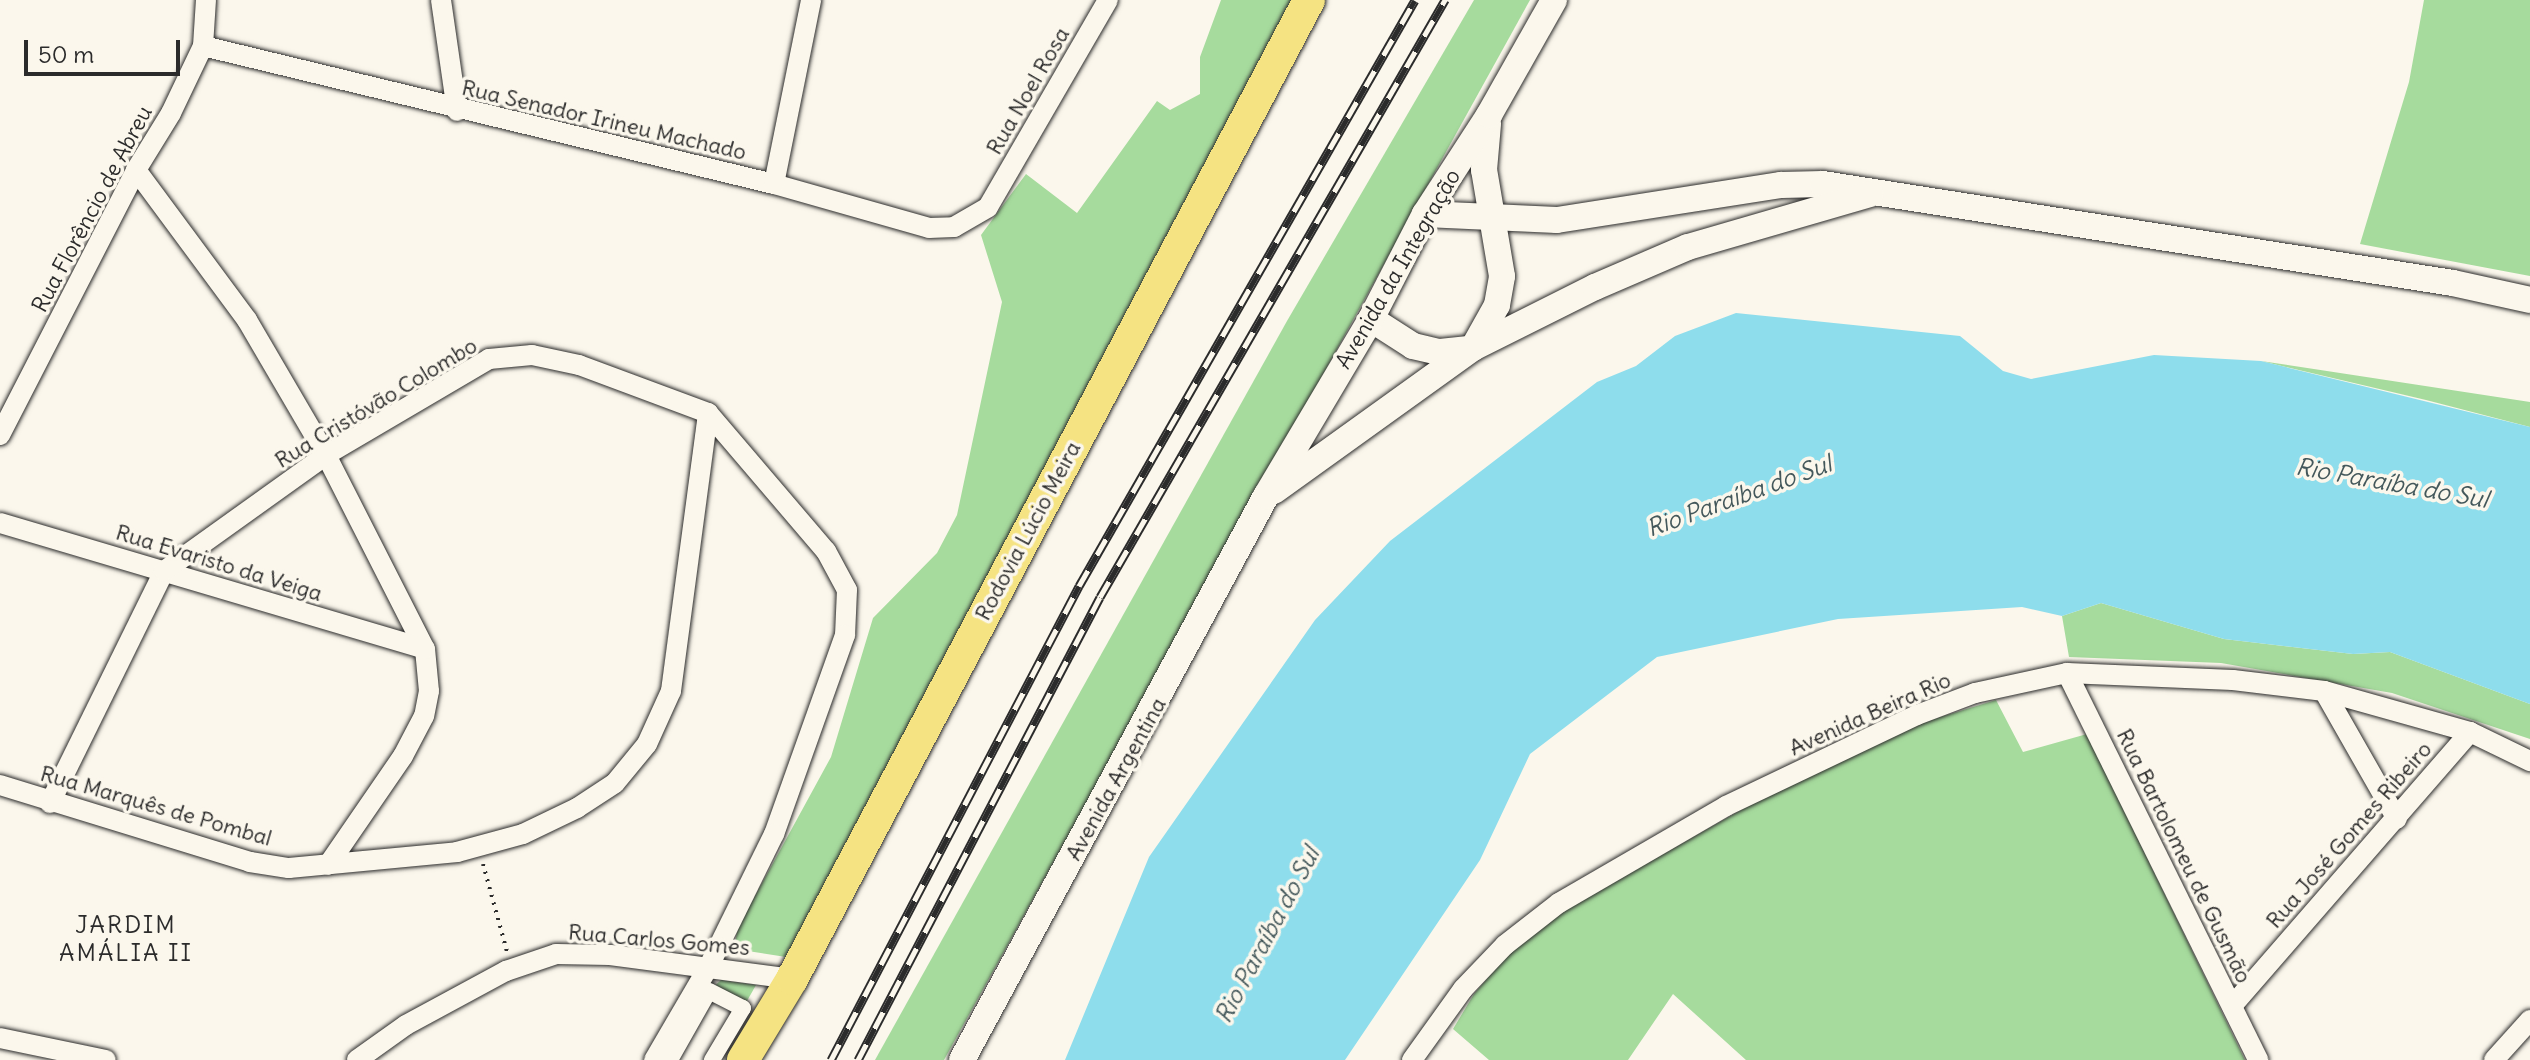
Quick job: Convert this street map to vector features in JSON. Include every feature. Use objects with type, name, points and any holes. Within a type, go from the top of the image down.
[{"type":"main road","name":"Rodovia Lúcio Meira","points":[[743,1060],[792,979],[1309,0]]},
{"type":"street","name":"Rua Florêncio de Abreu","points":[[0,435],[136,170],[171,113],[203,46],[206,0]]},
{"type":"street","points":[[441,0],[457,111]]},
{"type":"street","points":[[774,184],[811,0]]},
{"type":"street","name":"Rua Noel Rosa","points":[[988,207],[1108,0]]},
{"type":"street","name":"Avenida da Integração","points":[[1266,496],[1371,319],[1425,214],[1489,115],[1554,0]]},
{"type":"street","name":"Rua Senador Irineu Machado","points":[[203,46],[457,111],[774,184],[929,228],[972,221],[988,207]]},
{"type":"street","points":[[1473,348],[1497,305],[1502,276],[1491,218],[1484,151],[1489,115]]},
{"type":"street","points":[[136,170],[247,320],[326,455],[425,649],[429,691],[424,716],[403,756],[328,865]]},
{"type":"street","points":[[1425,214],[1557,220],[1623,213],[1781,185],[1823,184],[2453,283],[2530,300]]},
{"type":"street","points":[[1266,496],[1473,348],[1688,247],[1873,193]]},
{"type":"street","points":[[1371,319],[1413,346],[1440,352],[1473,348]]},
{"type":"street","name":"Rua Cristóvão Colombo","points":[[164,571],[326,455],[489,359],[532,355],[579,365],[708,413],[826,551],[847,590],[845,635],[809,745],[774,834],[709,966],[654,1060]]},
{"type":"street","name":"Rua Marquês de Pombal","points":[[0,785],[50,803],[250,862],[289,868],[478,846],[523,834],[577,808],[615,783],[647,744],[671,691],[681,644],[708,413]]},
{"type":"street","name":"Avenida Argentina","points":[[962,1060],[1266,496]]},
{"type":"street","name":"Rua Evaristo da Veiga","points":[[0,523],[425,649]]},
{"type":"street","points":[[50,803],[164,571]]},
{"type":"street","name":"Avenida Beira Rio","points":[[1412,1060],[1463,989],[1505,945],[1559,903],[1726,806],[1917,715],[1975,693],[2067,673],[2233,680],[2324,691],[2470,732],[2530,761]]},
{"type":"street","name":"Rua Bartolomeu de Gusmão","points":[[2067,673],[2258,1060]]},
{"type":"street","points":[[2324,691],[2397,819]]},
{"type":"street","name":"Rua José Gomes Ribeiro","points":[[2232,1006],[2470,732]]},
{"type":"street","name":"Rua Carlos Gomes","points":[[357,1060],[406,1025],[512,969],[556,954],[709,966],[792,979]]},
{"type":"street","points":[[670,1060],[709,991],[743,1008],[712,1060]]},
{"type":"street","points":[[2494,1060],[2530,1020]]},
{"type":"street","points":[[0,1038],[106,1060]]},
{"type":"path","points":[[478,846],[512,969]]},
{"type":"green space","points":[[1221,0],[1294,0],[786,957],[741,950],[735,943],[738,927],[831,757],[873,618],[937,553],[957,515],[1002,302],[981,235],[1026,174],[1077,213],[1157,101],[1170,110],[1200,94],[1200,57]]},
{"type":"green space","points":[[1474,0],[1530,0],[944,1060],[875,1060],[1287,321]]},
{"type":"green space","points":[[2424,0],[2530,0],[2530,276],[2360,244],[2409,82]]},
{"type":"green space","points":[[2261,361],[2530,402],[2530,427],[2426,400]]},
{"type":"green space","points":[[2101,603],[2224,639],[2353,654],[2390,652],[2530,704],[2530,739],[2392,693],[2221,663],[2069,657],[2062,616]]},
{"type":"green space","points":[[1996,700],[2023,752],[2087,734],[2245,1060],[1746,1060],[1673,994],[1628,1060],[1489,1060],[1453,1029],[1474,994],[1520,940],[1580,901],[1757,801],[1924,722]]},
{"type":"green space","points":[[721,980],[756,985],[743,1008],[709,991]]},
{"type":"water","name":"Rio Paraíba do Sul","points":[[1736,313],[1960,336],[2003,371],[2031,379],[2154,355],[2261,361],[2530,427],[2530,704],[2390,652],[2353,654],[2224,639],[2101,603],[2062,616],[2022,607],[1838,619],[1657,657],[1530,754],[1480,860],[1345,1060],[1065,1060],[1149,857],[1315,620],[1390,541],[1597,382],[1636,366],[1675,336]]},
{"type":"railway","points":[[831,1060],[1079,586],[1415,0]]},
{"type":"railway","points":[[858,1060],[1100,597],[1445,0]]},
{"type":"district","name":"JARDIM AMÁLIA II","points":[[126,939]]}]
